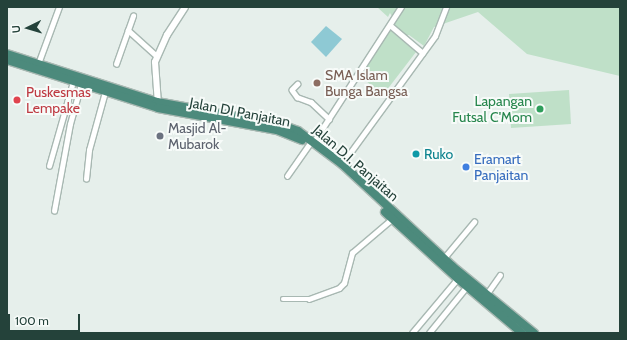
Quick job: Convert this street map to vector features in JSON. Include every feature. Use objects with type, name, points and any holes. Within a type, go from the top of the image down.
[{"type":"highway","points":[[7,54],[38,64],[63,75],[158,105]]},
{"type":"highway","name":"Jalan DI Panjaitan","points":[[7,60],[63,75],[77,83],[104,92],[282,132],[313,142],[469,285]]},
{"type":"highway","name":"Jalan D.I. Panjaitan","points":[[313,142],[328,149],[343,162],[394,217],[444,258],[460,277]]},
{"type":"highway","points":[[469,285],[486,295],[534,333]]},
{"type":"highway","points":[[469,285],[522,333]]},
{"type":"street","points":[[38,64],[59,7]]},
{"type":"street","points":[[158,105],[154,69],[157,56],[185,7]]},
{"type":"street","points":[[287,176],[329,119],[401,7]]},
{"type":"street","points":[[343,162],[436,36],[446,7]]},
{"type":"street","points":[[116,64],[133,16]]},
{"type":"street","points":[[390,25],[423,53]]},
{"type":"street","points":[[128,30],[157,56]]},
{"type":"street","points":[[49,166],[77,83]]},
{"type":"street","points":[[54,211],[73,113],[77,83]]},
{"type":"street","points":[[298,84],[292,90],[297,97],[311,102],[329,119]]},
{"type":"street","points":[[86,179],[90,150],[104,92]]},
{"type":"street","points":[[283,299],[309,299],[339,288],[344,283],[352,253],[394,217]]},
{"type":"street","points":[[444,258],[474,222]]},
{"type":"street","points":[[486,295],[500,275]]},
{"type":"street","points":[[412,333],[460,277]]},
{"type":"street","points":[[429,333],[469,285]]},
{"type":"green space","points":[[377,7],[620,7],[620,76],[527,54],[478,12],[434,27],[424,46],[409,35],[405,36],[394,24],[395,21],[390,13],[388,17]]},
{"type":"green space","points":[[389,29],[416,52],[383,95],[360,76]]},
{"type":"green space","name":"Lapangan Futsal C'Mom","points":[[569,90],[571,124],[511,128],[509,94]]},
{"type":"water","points":[[326,26],[342,39],[326,57],[311,42]]},
{"type":"place","name":"SMA Islam Bunga Bangsa","points":[[317,83]]},
{"type":"place","name":"Puskesmas Lempake","points":[[17,100]]},
{"type":"place","name":"Lapangan Futsal C'Mom","points":[[540,109]]},
{"type":"place","name":"Masjid Al- Mubarok","points":[[160,136]]},
{"type":"place","name":"Ruko","points":[[416,154]]},
{"type":"place","name":"Eramart Panjaitan","points":[[466,167]]}]
